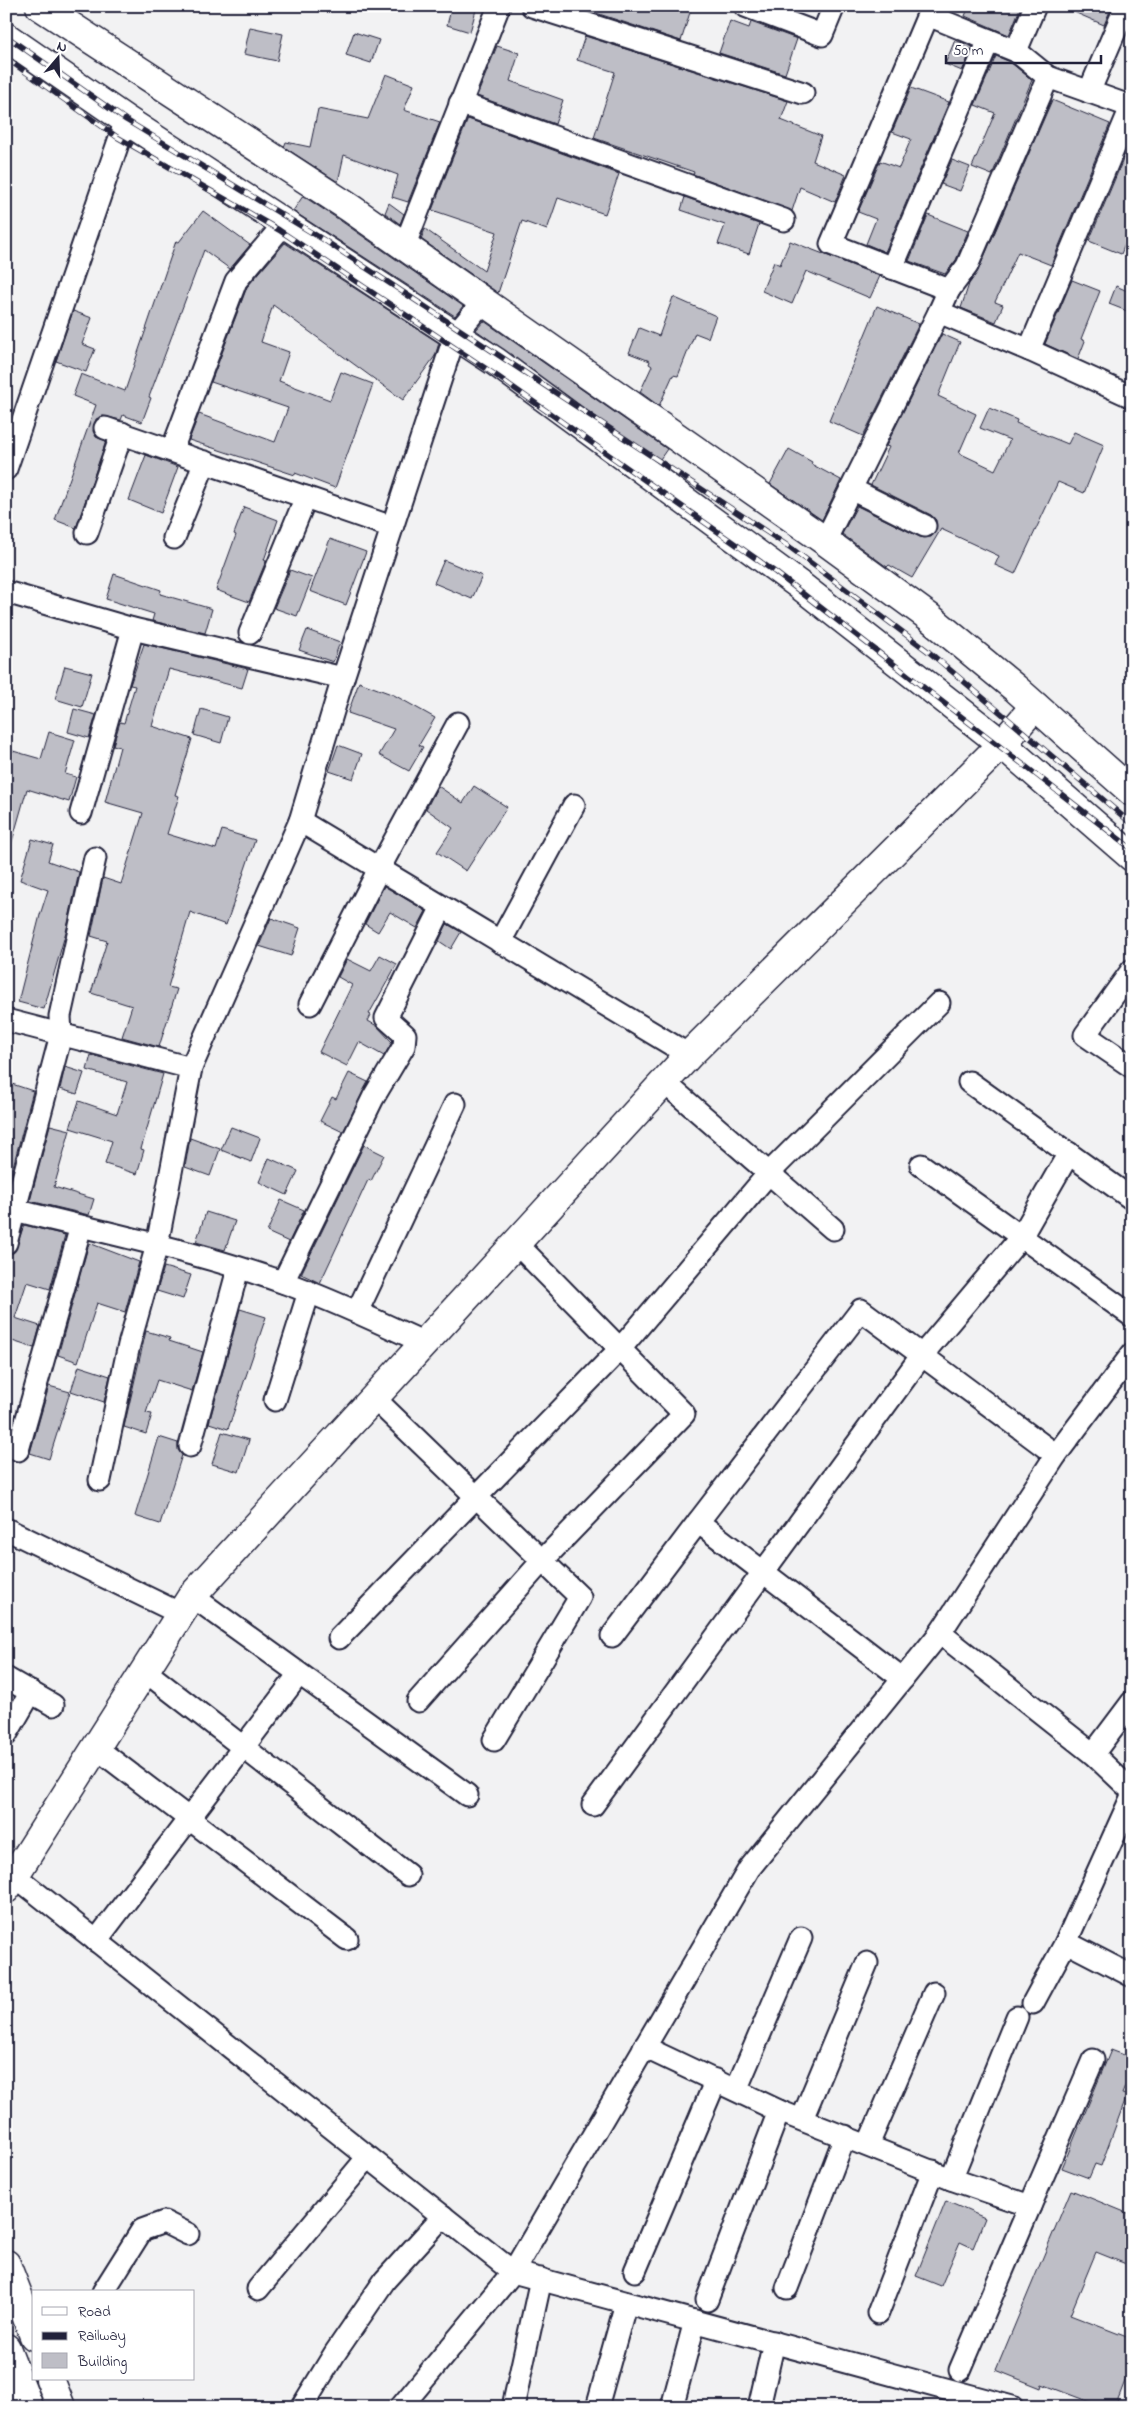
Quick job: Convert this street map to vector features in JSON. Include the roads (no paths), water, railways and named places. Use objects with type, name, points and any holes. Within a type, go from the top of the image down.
[{"type":"main road","points":[[40,6],[350,208],[825,541],[930,617],[1132,792]]},
{"type":"main road","points":[[6,36],[126,120],[496,362],[802,587],[1002,744],[1132,857]]},
{"type":"main road","points":[[11,1883],[186,1605],[689,1055],[1002,744],[1035,706]]},
{"type":"main road","points":[[6,2264],[32,2331]]},
{"type":"main road","points":[[6,2348],[28,2406]]},
{"type":"main road","points":[[49,2380],[61,2407]]},
{"type":"street","points":[[404,246],[499,6]]},
{"type":"street","points":[[532,6],[803,93]]},
{"type":"street","points":[[745,6],[822,35],[834,6]]},
{"type":"street","points":[[1016,51],[1034,6]]},
{"type":"street","points":[[1090,92],[1126,6]]},
{"type":"street","points":[[949,290],[831,244],[928,16],[937,12],[988,40],[1016,51],[1048,76],[1131,106],[1029,350]]},
{"type":"street","points":[[892,268],[988,40]]},
{"type":"street","points":[[825,541],[949,290],[967,266],[1048,76]]},
{"type":"street","points":[[460,104],[784,220]]},
{"type":"street","points":[[6,469],[126,120]]},
{"type":"street","points":[[172,450],[236,282],[279,230]]},
{"type":"street","points":[[100,1480],[129,1345],[156,1245],[191,1068],[300,821],[343,678],[455,336],[483,302]]},
{"type":"street","points":[[939,312],[1132,397]]},
{"type":"street","points":[[87,533],[114,431],[392,527]]},
{"type":"street","points":[[174,538],[205,462]]},
{"type":"street","points":[[851,489],[925,526]]},
{"type":"street","points":[[250,633],[306,497]]},
{"type":"street","points":[[6,592],[133,629],[343,678]]},
{"type":"street","points":[[81,813],[133,629]]},
{"type":"street","points":[[310,1004],[379,869],[458,723]]},
{"type":"street","points":[[500,942],[574,805]]},
{"type":"street","points":[[300,821],[689,1055]]},
{"type":"street","points":[[6,1243],[11,1209],[61,1035],[60,1016],[94,858]]},
{"type":"street","points":[[283,1282],[373,1098],[404,1046],[405,1035],[386,1018],[442,907]]},
{"type":"street","points":[[1132,970],[1085,1035],[1132,1067]]},
{"type":"street","points":[[339,1638],[620,1349],[769,1173],[939,1003]]},
{"type":"street","points":[[6,1020],[191,1068]]},
{"type":"street","points":[[664,1082],[834,1229]]},
{"type":"street","points":[[969,1082],[1132,1199]]},
{"type":"street","points":[[357,1312],[454,1104]]},
{"type":"street","points":[[593,1805],[922,1355],[1021,1237],[1069,1153]]},
{"type":"street","points":[[921,1165],[1132,1316]]},
{"type":"street","points":[[11,1209],[156,1245],[283,1282],[357,1312],[424,1343]]},
{"type":"street","points":[[18,1450],[81,1226]]},
{"type":"street","points":[[418,1702],[542,1561],[684,1414],[516,1244]]},
{"type":"street","points":[[190,1446],[238,1269]]},
{"type":"street","points":[[275,1400],[309,1292]]},
{"type":"street","points":[[612,1636],[861,1310],[1056,1455]]},
{"type":"street","points":[[401,2407],[512,2272],[749,1869],[940,1633],[1056,1455],[1132,1354]]},
{"type":"street","points":[[374,1398],[580,1598],[494,1740]]},
{"type":"street","points":[[698,1522],[903,1679]]},
{"type":"street","points":[[6,1529],[186,1605],[299,1674],[467,1795]]},
{"type":"street","points":[[940,1633],[1093,1754],[1132,1791]]},
{"type":"street","points":[[145,1671],[408,1875]]},
{"type":"street","points":[[96,1941],[299,1674]]},
{"type":"street","points":[[6,1678],[53,1705]]},
{"type":"street","points":[[6,1735],[30,1692]]},
{"type":"street","points":[[1093,1754],[1129,1712]]},
{"type":"street","points":[[95,1747],[190,1817],[347,1939]]},
{"type":"street","points":[[1034,2003],[1066,1942],[1132,1796]]},
{"type":"street","points":[[11,1883],[96,1941],[512,2272],[1012,2407]]},
{"type":"street","points":[[736,2090],[801,1938]]},
{"type":"street","points":[[1066,1942],[1132,1976]]},
{"type":"street","points":[[802,2119],[867,1963]]},
{"type":"street","points":[[868,2145],[934,1992]]},
{"type":"street","points":[[878,2313],[1017,2017]]},
{"type":"street","points":[[644,2047],[780,2110],[942,2175],[1030,2206]]},
{"type":"street","points":[[960,2370],[1093,2060]]},
{"type":"street","points":[[635,2271],[716,2080]]},
{"type":"street","points":[[707,2300],[780,2110]]},
{"type":"street","points":[[787,2288],[845,2136]]},
{"type":"street","points":[[258,2289],[368,2157]]},
{"type":"street","points":[[302,2407],[335,2352],[385,2280],[443,2216]]},
{"type":"street","points":[[104,2290],[142,2230],[164,2222],[188,2234]]},
{"type":"street","points":[[513,2407],[541,2279]]},
{"type":"street","points":[[598,2407],[626,2302]]},
{"type":"street","points":[[672,2407],[694,2321]]},
{"type":"street","points":[[759,2407],[774,2342]]},
{"type":"street","points":[[28,2406],[48,2380]]},
{"type":"railway","points":[[6,36],[126,120],[324,240],[791,548],[929,652],[1132,824]]},
{"type":"railway","points":[[6,58],[117,137],[279,230],[497,376],[775,572],[1132,849]]}]
